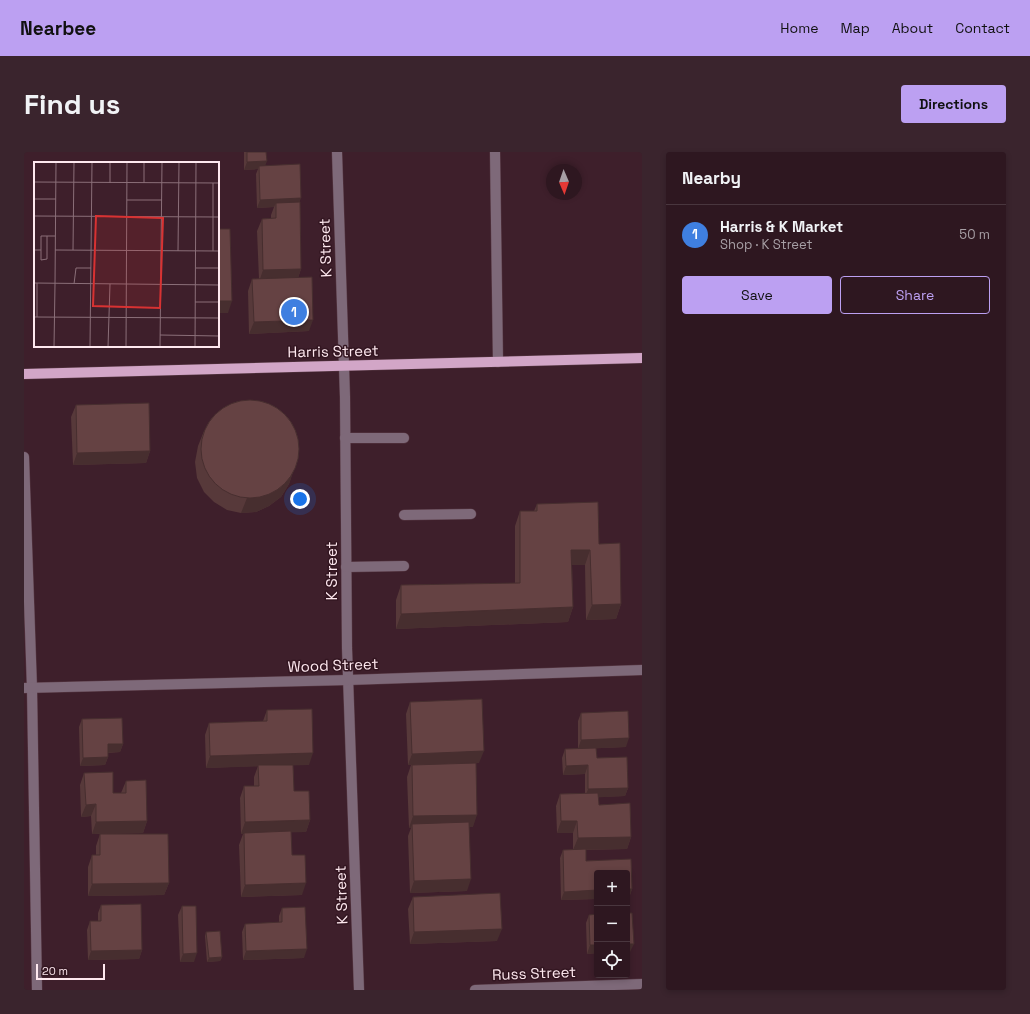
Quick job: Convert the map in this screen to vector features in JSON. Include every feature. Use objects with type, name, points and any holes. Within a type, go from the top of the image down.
[{"type":"main road","name":"Harris Street","points":[[24,374],[642,358]]},
{"type":"street","name":"K Street","points":[[338,152],[344,366],[348,680],[359,990]]},
{"type":"street","points":[[495,152],[498,362]]},
{"type":"street","points":[[345,438],[404,438]]},
{"type":"street","points":[[24,457],[28,688],[37,990]]},
{"type":"street","points":[[404,515],[471,514]]},
{"type":"street","points":[[346,567],[404,566]]},
{"type":"street","name":"Wood Street","points":[[28,688],[348,680],[642,670]]},
{"type":"street","name":"Russ Street","points":[[474,990],[642,984]]},
{"type":"building","points":[[247,152],[266,152],[267,161],[247,162]]},
{"type":"building","points":[[300,164],[301,198],[260,200],[259,166]]},
{"type":"building","points":[[300,202],[301,269],[263,270],[262,219],[276,218],[276,203]]},
{"type":"building","points":[[219,229],[230,229],[232,301],[219,301]]},
{"type":"building","points":[[312,277],[313,320],[254,322],[252,279]]},
{"type":"building","points":[[250,400],[269,404],[284,415],[295,430],[299,449],[295,468],[284,483],[269,494],[250,498],[231,494],[216,483],[205,468],[201,449],[205,430],[216,415],[231,404]]},
{"type":"building","points":[[149,403],[150,451],[77,453],[76,405]]},
{"type":"building","points":[[598,502],[599,544],[620,543],[621,604],[592,605],[590,550],[571,550],[573,607],[401,614],[401,585],[520,583],[520,511],[537,511],[537,504]]},
{"type":"building","points":[[482,699],[484,751],[412,754],[410,702]]},
{"type":"building","points":[[312,709],[313,753],[210,756],[209,723],[267,721],[267,710]]},
{"type":"building","points":[[628,711],[629,738],[581,740],[581,713]]},
{"type":"building","points":[[122,718],[123,744],[108,744],[108,757],[83,758],[82,719]]},
{"type":"building","points":[[596,748],[597,758],[627,757],[628,788],[588,789],[588,765],[566,766],[565,749]]},
{"type":"building","points":[[476,763],[477,815],[413,816],[412,765]]},
{"type":"building","points":[[258,765],[293,765],[294,791],[309,791],[310,820],[245,822],[244,786],[259,786]]},
{"type":"building","points":[[113,772],[113,793],[126,793],[126,781],[146,780],[147,821],[96,822],[96,804],[86,805],[84,773]]},
{"type":"building","points":[[598,793],[599,805],[630,803],[631,837],[578,838],[577,821],[561,821],[560,794]]},
{"type":"building","points":[[469,822],[471,879],[414,881],[412,824]]},
{"type":"building","points":[[291,831],[292,855],[305,855],[306,883],[245,885],[244,833]]},
{"type":"building","points":[[100,834],[168,834],[169,883],[92,884],[92,855],[100,855]]},
{"type":"building","points":[[586,849],[586,861],[631,859],[632,889],[630,889],[630,870],[594,870],[594,890],[564,892],[563,850]]},
{"type":"building","points":[[500,893],[502,929],[414,932],[413,897]]},
{"type":"building","points":[[141,904],[142,950],[91,951],[90,921],[101,921],[101,905]]},
{"type":"building","points":[[182,906],[196,906],[197,953],[183,954]]},
{"type":"building","points":[[305,907],[307,949],[246,951],[245,924],[282,922],[282,908]]},
{"type":"building","points":[[630,913],[632,913],[634,944],[630,944]]},
{"type":"building","points":[[594,914],[594,945],[590,945],[589,915]]},
{"type":"building","points":[[220,931],[222,957],[209,958],[206,932]]},
{"type":"place","name":"Harris & K Market","points":[[294,312]]}]
